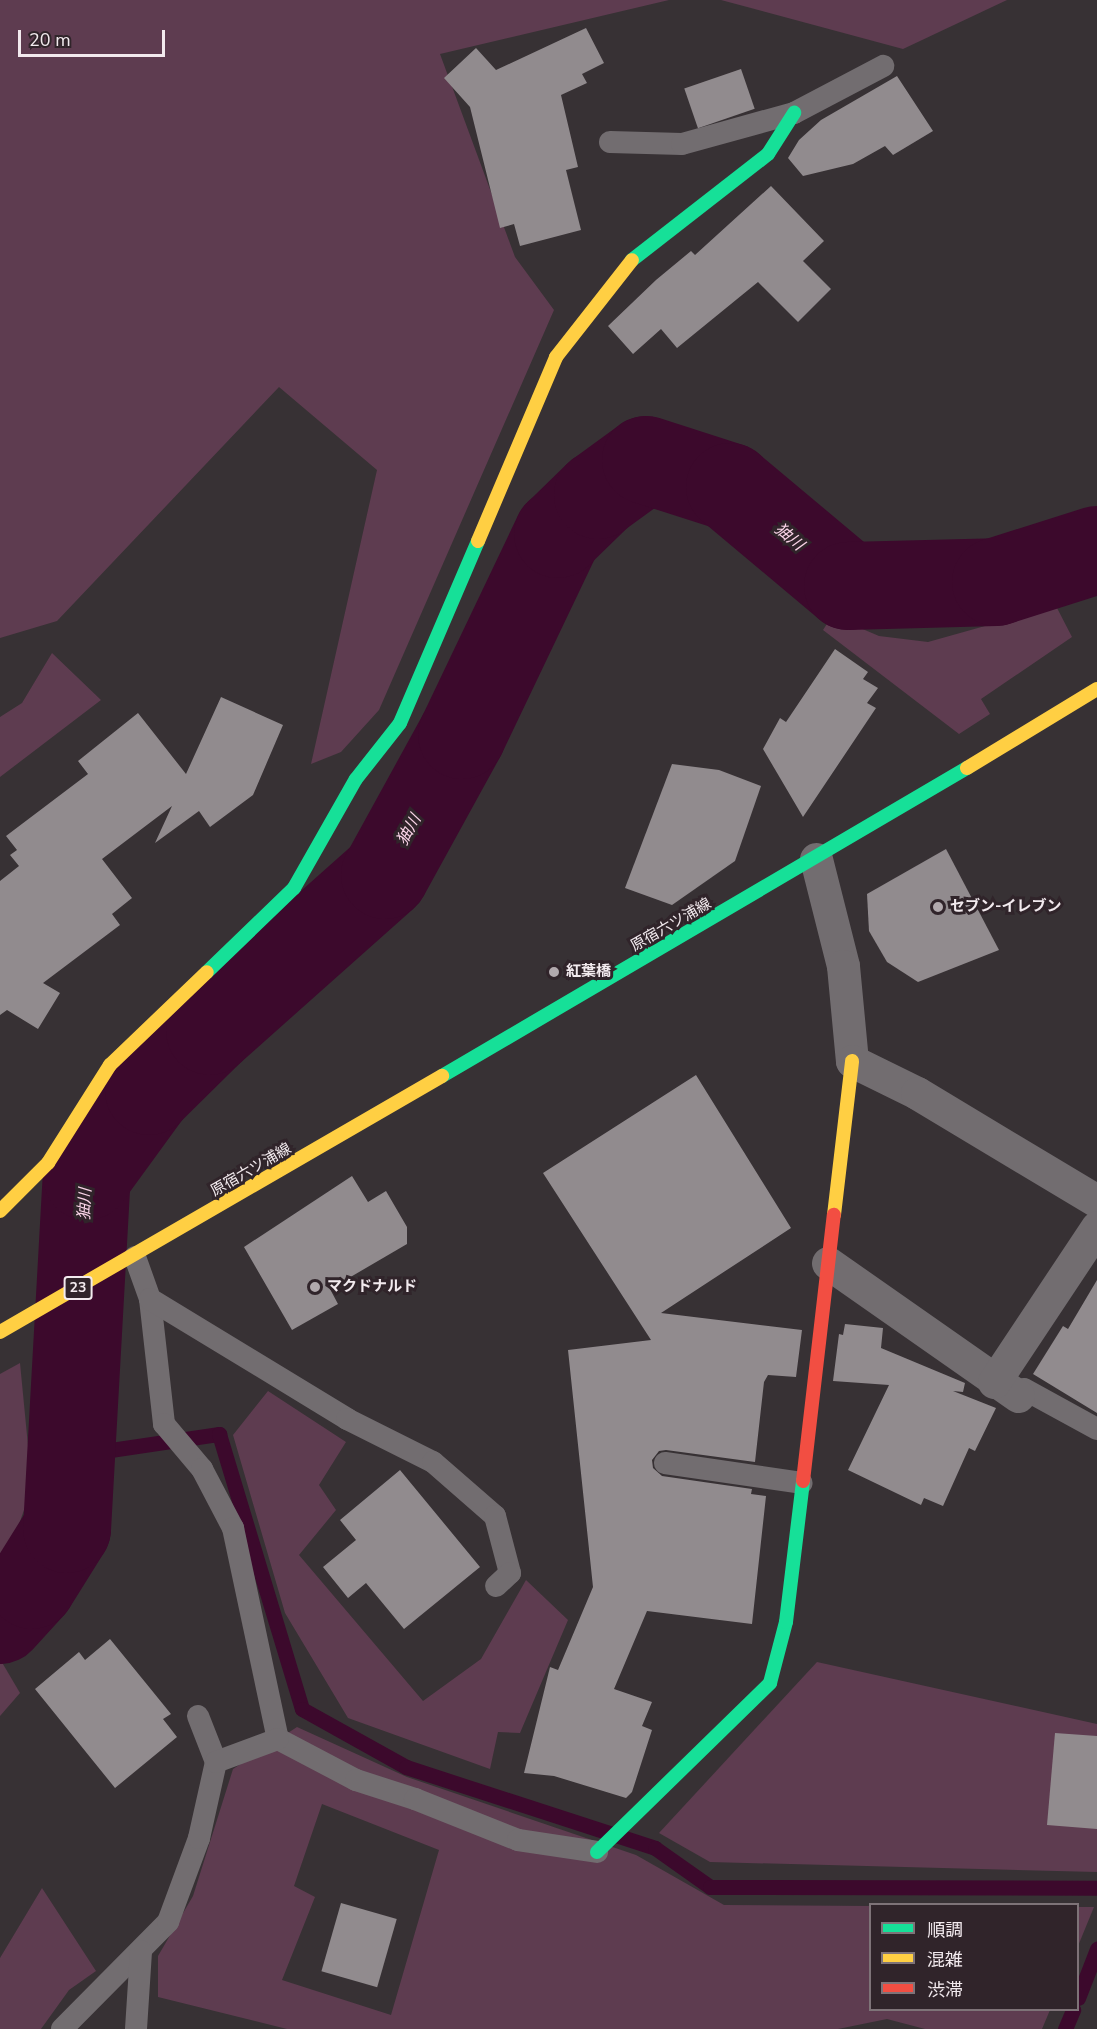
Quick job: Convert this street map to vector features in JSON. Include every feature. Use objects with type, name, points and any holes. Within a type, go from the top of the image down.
[{"type":"street","points":[[0,1211],[48,1163],[110,1065],[294,888],[356,779],[403,715],[563,348],[623,267],[768,154],[794,112]]},
{"type":"street","name":"原宿六ツ浦線","points":[[135,1257],[816,859],[1097,689]]},
{"type":"street","points":[[597,1852],[770,1683],[786,1622],[852,1061],[843,966],[816,859]]},
{"type":"street","points":[[852,1061],[917,1093],[1097,1201]]},
{"type":"street","points":[[828,1263],[1006,1389],[1097,1227]]},
{"type":"street","name":"23","points":[[0,1332],[135,1257]]},
{"type":"lane","points":[[610,142],[682,144],[794,112],[883,66]]},
{"type":"lane","points":[[135,1257],[150,1299],[164,1424],[202,1469],[233,1528],[278,1739]]},
{"type":"lane","points":[[150,1299],[347,1419],[433,1462],[495,1516],[510,1573],[496,1586]]},
{"type":"lane","points":[[1006,1389],[1024,1389],[1097,1429]]},
{"type":"lane","points":[[664,1463],[802,1483]]},
{"type":"lane","points":[[62,2029],[168,1922],[199,1838],[216,1762],[198,1716]]},
{"type":"lane","points":[[216,1762],[278,1739],[356,1780],[415,1799],[508,1837],[597,1852]]},
{"type":"lane","points":[[136,2029],[141,1950]]},
{"type":"shaded area","points":[[0,0],[669,0],[440,54],[515,257],[554,310],[379,710],[341,752],[311,764],[377,470],[279,387],[57,621],[0,638]]},
{"type":"shaded area","points":[[721,0],[1007,0],[903,49]]},
{"type":"shaded area","points":[[1056,606],[1072,637],[981,699],[990,714],[959,734],[823,630],[832,616],[879,636],[928,642]]},
{"type":"shaded area","points":[[52,653],[101,700],[0,777],[0,717],[22,703]]},
{"type":"shaded area","points":[[20,1363],[32,1487],[0,1579],[0,1374]]},
{"type":"shaded area","points":[[268,1391],[346,1442],[319,1485],[336,1510],[299,1555],[423,1701],[481,1659],[526,1580],[568,1620],[520,1733],[498,1732],[490,1769],[348,1718],[285,1613],[233,1435]]},
{"type":"shaded area","points":[[0,1659],[20,1693],[0,1716]]},
{"type":"shaded area","points":[[817,1662],[1097,1724],[1097,1872],[710,1862],[659,1833]]},
{"type":"shaded area","points":[[297,1727],[407,1777],[636,1855],[724,1905],[869,1906],[869,2011],[1050,2011],[1042,2029],[925,2029],[887,2019],[838,2029],[287,2029],[158,1997],[158,1956],[193,1896],[233,1769]],"holes":[[[322,1804],[439,1850],[391,2015],[282,1980],[315,1897],[294,1886]]]},
{"type":"shaded area","points":[[42,1888],[96,1971],[69,1990],[41,2029],[0,2029],[0,1958]]},
{"type":"shaded area","points":[[1079,1907],[1094,1907],[1079,1944]]},
{"type":"building","points":[[586,28],[604,63],[582,74],[587,83],[561,95],[578,167],[566,170],[581,230],[520,246],[514,224],[500,228],[470,107],[444,78],[476,48],[496,70]]},
{"type":"building","points":[[741,69],[755,109],[698,128],[684,89]]},
{"type":"building","points":[[897,76],[933,131],[893,155],[885,146],[853,164],[803,176],[788,158],[799,140],[821,120]]},
{"type":"building","points":[[771,186],[824,241],[803,261],[831,289],[798,322],[758,282],[677,348],[661,329],[633,354],[608,326],[656,280],[691,251],[695,255]]},
{"type":"building","points":[[835,649],[868,672],[863,679],[878,688],[867,703],[876,708],[803,817],[763,749],[780,718],[786,722]]},
{"type":"building","points":[[221,697],[283,725],[253,795],[210,827],[199,811],[155,843],[172,806],[102,859],[132,898],[112,914],[120,925],[43,983],[60,993],[38,1029],[7,1010],[0,1015],[0,881],[19,866],[10,855],[17,850],[6,836],[88,774],[78,761],[138,713],[186,774]]},
{"type":"building","points":[[672,764],[719,770],[761,786],[735,861],[672,905],[625,888]]},
{"type":"building","points":[[946,849],[999,950],[918,982],[887,962],[869,931],[867,894]]},
{"type":"building","points":[[696,1075],[791,1228],[661,1313],[802,1330],[796,1377],[768,1375],[764,1382],[755,1462],[666,1450],[659,1451],[652,1460],[653,1468],[662,1476],[752,1489],[751,1494],[766,1496],[752,1624],[647,1611],[614,1689],[652,1702],[642,1726],[652,1730],[632,1792],[626,1798],[554,1776],[524,1773],[550,1667],[558,1670],[593,1587],[568,1350],[651,1340],[543,1173]]},
{"type":"building","points":[[352,1176],[368,1202],[386,1191],[407,1227],[407,1244],[330,1289],[338,1304],[292,1330],[244,1247]]},
{"type":"building","points":[[1097,1280],[1097,1413],[1033,1374],[1063,1326],[1068,1329]]},
{"type":"building","points":[[845,1324],[883,1328],[881,1348],[965,1383],[963,1392],[953,1391],[996,1408],[975,1451],[969,1448],[943,1506],[924,1498],[921,1505],[848,1470],[889,1385],[833,1381],[839,1334],[843,1335]]},
{"type":"building","points":[[400,1470],[480,1567],[404,1629],[366,1583],[348,1598],[323,1567],[356,1540],[340,1520]]},
{"type":"building","points":[[110,1639],[171,1714],[163,1719],[177,1737],[115,1788],[35,1689],[79,1652],[85,1660]]},
{"type":"building","points":[[1055,1733],[1097,1736],[1097,1829],[1047,1825]]},
{"type":"building","points":[[341,1903],[397,1919],[377,1987],[321,1971]]},
{"type":"waterway","name":"㹨川","points":[[0,1620],[32,1585],[67,1529],[87,1176],[149,1091],[210,1031],[385,875],[462,735],[558,534],[598,495],[646,460],[730,487],[848,586],[996,582],[1097,550]]},
{"type":"waterway","points":[[70,1456],[219,1434],[302,1709],[406,1767],[655,1848],[710,1887],[1097,1888]]},
{"type":"waterway","points":[[1079,1995],[1097,1949]]},
{"type":"waterway","points":[[1065,2029],[1073,2011]]},
{"type":"traffic: fast","points":[[632,260],[768,154],[794,113]]},
{"type":"traffic: fast","points":[[207,972],[294,888],[356,779],[400,723],[478,541]]},
{"type":"traffic: fast","points":[[442,1076],[967,768]]},
{"type":"traffic: fast","points":[[597,1852],[770,1683],[786,1622],[803,1481]]},
{"type":"traffic: slow","points":[[478,541],[556,357],[632,260]]},
{"type":"traffic: slow","points":[[967,768],[1097,689]]},
{"type":"traffic: slow","points":[[0,1211],[48,1163],[110,1065],[207,972]]},
{"type":"traffic: slow","points":[[834,1215],[852,1061]]},
{"type":"traffic: slow","points":[[0,1332],[442,1076]]},
{"type":"traffic: jam","points":[[803,1481],[834,1215]]},
{"type":"place","name":"セブン-イレブン","points":[[938,907]]},
{"type":"place","name":"紅葉橋","points":[[554,972]]},
{"type":"place","name":"マクドナルド","points":[[315,1287]]}]
